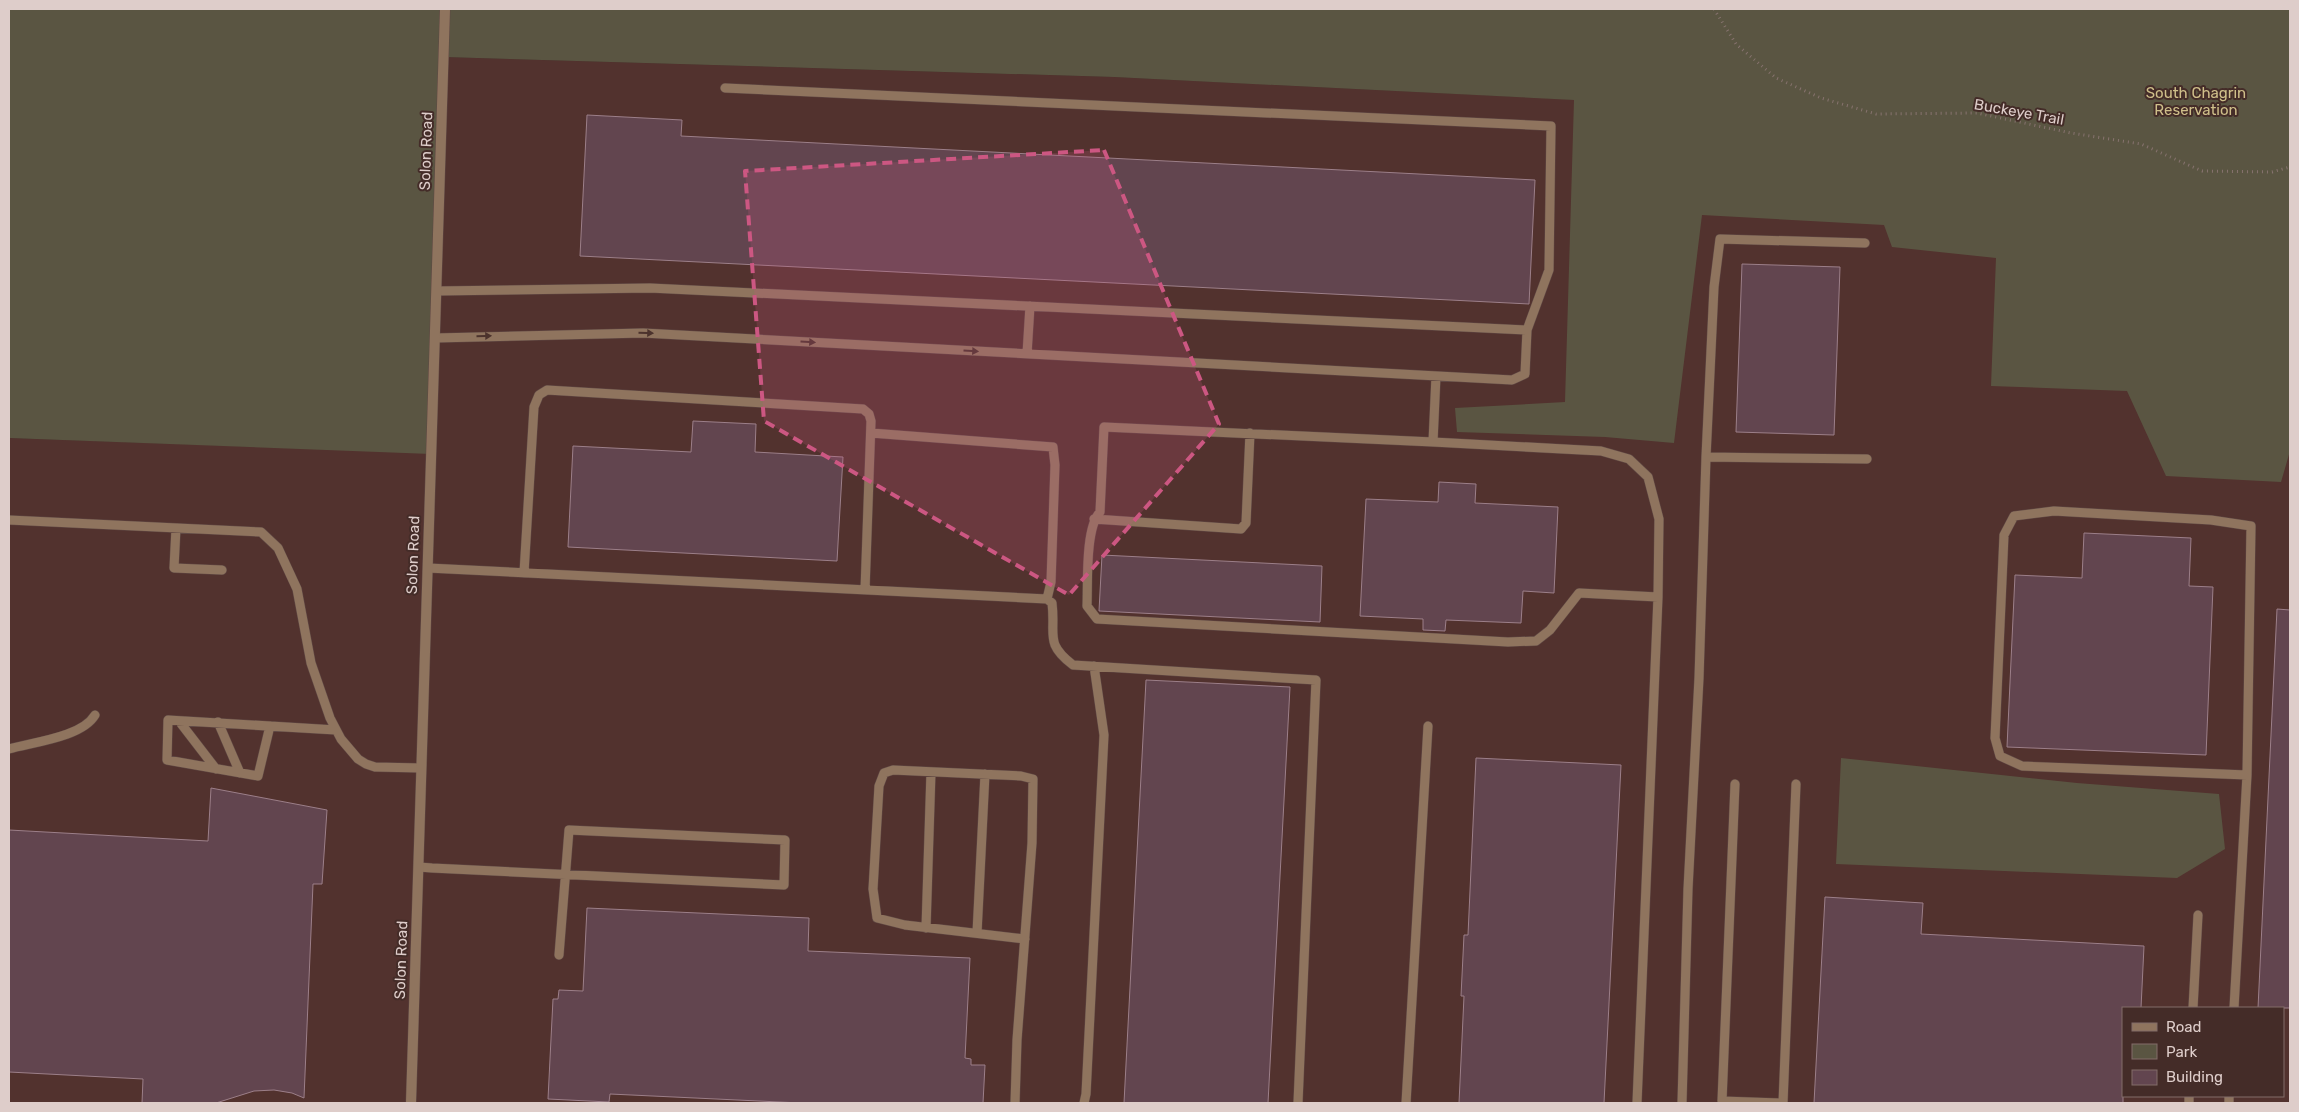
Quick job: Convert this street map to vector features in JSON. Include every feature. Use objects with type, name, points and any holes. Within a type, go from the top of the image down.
[{"type":"street","name":"Solon Road","points":[[411,1103],[446,9]]},
{"type":"lane","points":[[435,338],[643,333],[1512,380],[1525,374],[1527,330],[1549,270],[1551,126],[725,88]]},
{"type":"lane","points":[[1682,1103],[1688,889],[1699,678],[1706,457],[1714,286],[1720,239],[1865,243]]},
{"type":"lane","points":[[437,291],[650,288],[1527,330]]},
{"type":"lane","points":[[1027,354],[1030,306]]},
{"type":"lane","points":[[1433,442],[1436,376]]},
{"type":"lane","points":[[524,573],[534,407],[539,395],[547,390],[863,410],[872,421],[865,590]]},
{"type":"lane","points":[[1637,1103],[1658,597],[1659,519],[1648,478],[1630,459],[1601,451],[1104,427],[1100,512],[1094,518],[1089,561],[1087,606],[1097,618],[1499,642],[1536,642],[1550,630],[1579,593],[1658,597]]},
{"type":"lane","points":[[871,433],[1053,447],[1055,466],[1051,582],[1046,599]]},
{"type":"lane","points":[[1094,518],[1241,529],[1246,523],[1250,433]]},
{"type":"lane","points":[[1706,457],[1867,459]]},
{"type":"lane","points":[[2234,1007],[2246,775],[2251,526],[2211,520],[2054,511],[2014,516],[2004,535],[1995,738],[2000,756],[2022,766],[2246,775]]},
{"type":"lane","points":[[9,520],[261,532],[278,548],[296,589],[311,663],[336,730],[358,759],[366,764],[376,767],[421,768]]},
{"type":"lane","points":[[176,528],[174,568],[222,570]]},
{"type":"lane","points":[[428,568],[1046,599],[1052,603],[1053,640],[1058,653],[1074,665],[1316,680],[1298,1103]]},
{"type":"lane","points":[[1084,1103],[1086,1094],[1104,735],[1094,666]]},
{"type":"lane","points":[[9,749],[80,730],[91,723],[96,715]]},
{"type":"lane","points":[[270,726],[258,776],[167,760],[168,720],[218,722],[336,730]]},
{"type":"lane","points":[[179,721],[216,769]]},
{"type":"lane","points":[[218,722],[240,773]]},
{"type":"lane","points":[[1406,1103],[1428,726]]},
{"type":"lane","points":[[1015,1103],[1017,1040],[1025,938],[1032,843],[1033,779],[1021,776],[893,770],[884,773],[879,786],[873,889],[877,918],[926,928],[1025,938]]},
{"type":"lane","points":[[926,928],[931,772]]},
{"type":"lane","points":[[977,933],[984,774]]},
{"type":"lane","points":[[1735,784],[1722,1101],[1783,1103],[1796,784]]},
{"type":"lane","points":[[419,867],[565,874],[784,885],[785,840],[569,830],[565,874],[559,954]]},
{"type":"lane","points":[[2193,1007],[2198,915]]},
{"type":"path","name":"Buckeye Trail","points":[[1714,9],[1736,44],[1776,78],[1821,98],[1876,114],[1978,113],[2071,133],[2142,144],[2202,171],[2272,172],[2290,167]]},
{"type":"highlighted area","points":[[1104,150],[1219,424],[1069,595],[764,421],[745,171]]},
{"type":"shaded area","points":[[444,57],[1114,77],[1645,103],[2290,199],[2290,1103],[9,1103],[9,438],[431,453]]},
{"type":"green space","name":"South Chagrin Reservation","points":[[9,9],[2290,9],[2290,451],[2281,482],[2166,476],[2127,391],[1991,386],[1996,258],[1892,247],[1884,225],[1702,215],[1674,443],[1605,437],[1457,432],[1455,408],[1565,402],[1574,100],[1114,77],[444,57],[431,454],[9,438]]},
{"type":"green space","points":[[1841,758],[2077,783],[2219,794],[2225,849],[2177,878],[1836,864]]},
{"type":"building","points":[[587,115],[682,120],[681,136],[1535,180],[1529,304],[580,256]]},
{"type":"building","points":[[1742,264],[1840,267],[1834,435],[1736,432]]},
{"type":"building","points":[[693,421],[756,424],[755,452],[843,457],[837,561],[568,547],[573,446],[691,452]]},
{"type":"building","points":[[1439,482],[1476,484],[1475,503],[1558,507],[1554,593],[1523,591],[1521,623],[1446,620],[1445,631],[1423,630],[1423,619],[1360,616],[1366,499],[1438,502]]},
{"type":"building","points":[[2084,533],[2191,538],[2189,586],[2213,587],[2206,755],[2007,747],[2015,575],[2082,578]]},
{"type":"building","points":[[1102,555],[1322,566],[1320,622],[1099,611]]},
{"type":"building","points":[[2277,609],[2290,610],[2290,1008],[2258,1007]]},
{"type":"building","points":[[1146,680],[1290,687],[1268,1103],[1124,1103]]},
{"type":"building","points":[[1476,758],[1621,765],[1604,1103],[1459,1103],[1464,996],[1461,996],[1464,935],[1468,935]]},
{"type":"building","points":[[211,788],[327,810],[322,884],[313,884],[304,1098],[292,1093],[274,1090],[254,1091],[216,1103],[142,1103],[143,1079],[9,1072],[9,830],[208,841]]},
{"type":"building","points":[[1825,897],[1923,903],[1921,934],[2144,946],[2141,1007],[2122,1007],[2123,1103],[1814,1103]]},
{"type":"building","points":[[587,908],[809,918],[808,951],[970,958],[965,1058],[971,1059],[971,1065],[985,1065],[983,1103],[801,1103],[610,1094],[609,1102],[548,1099],[553,999],[558,999],[559,990],[583,991]]}]
